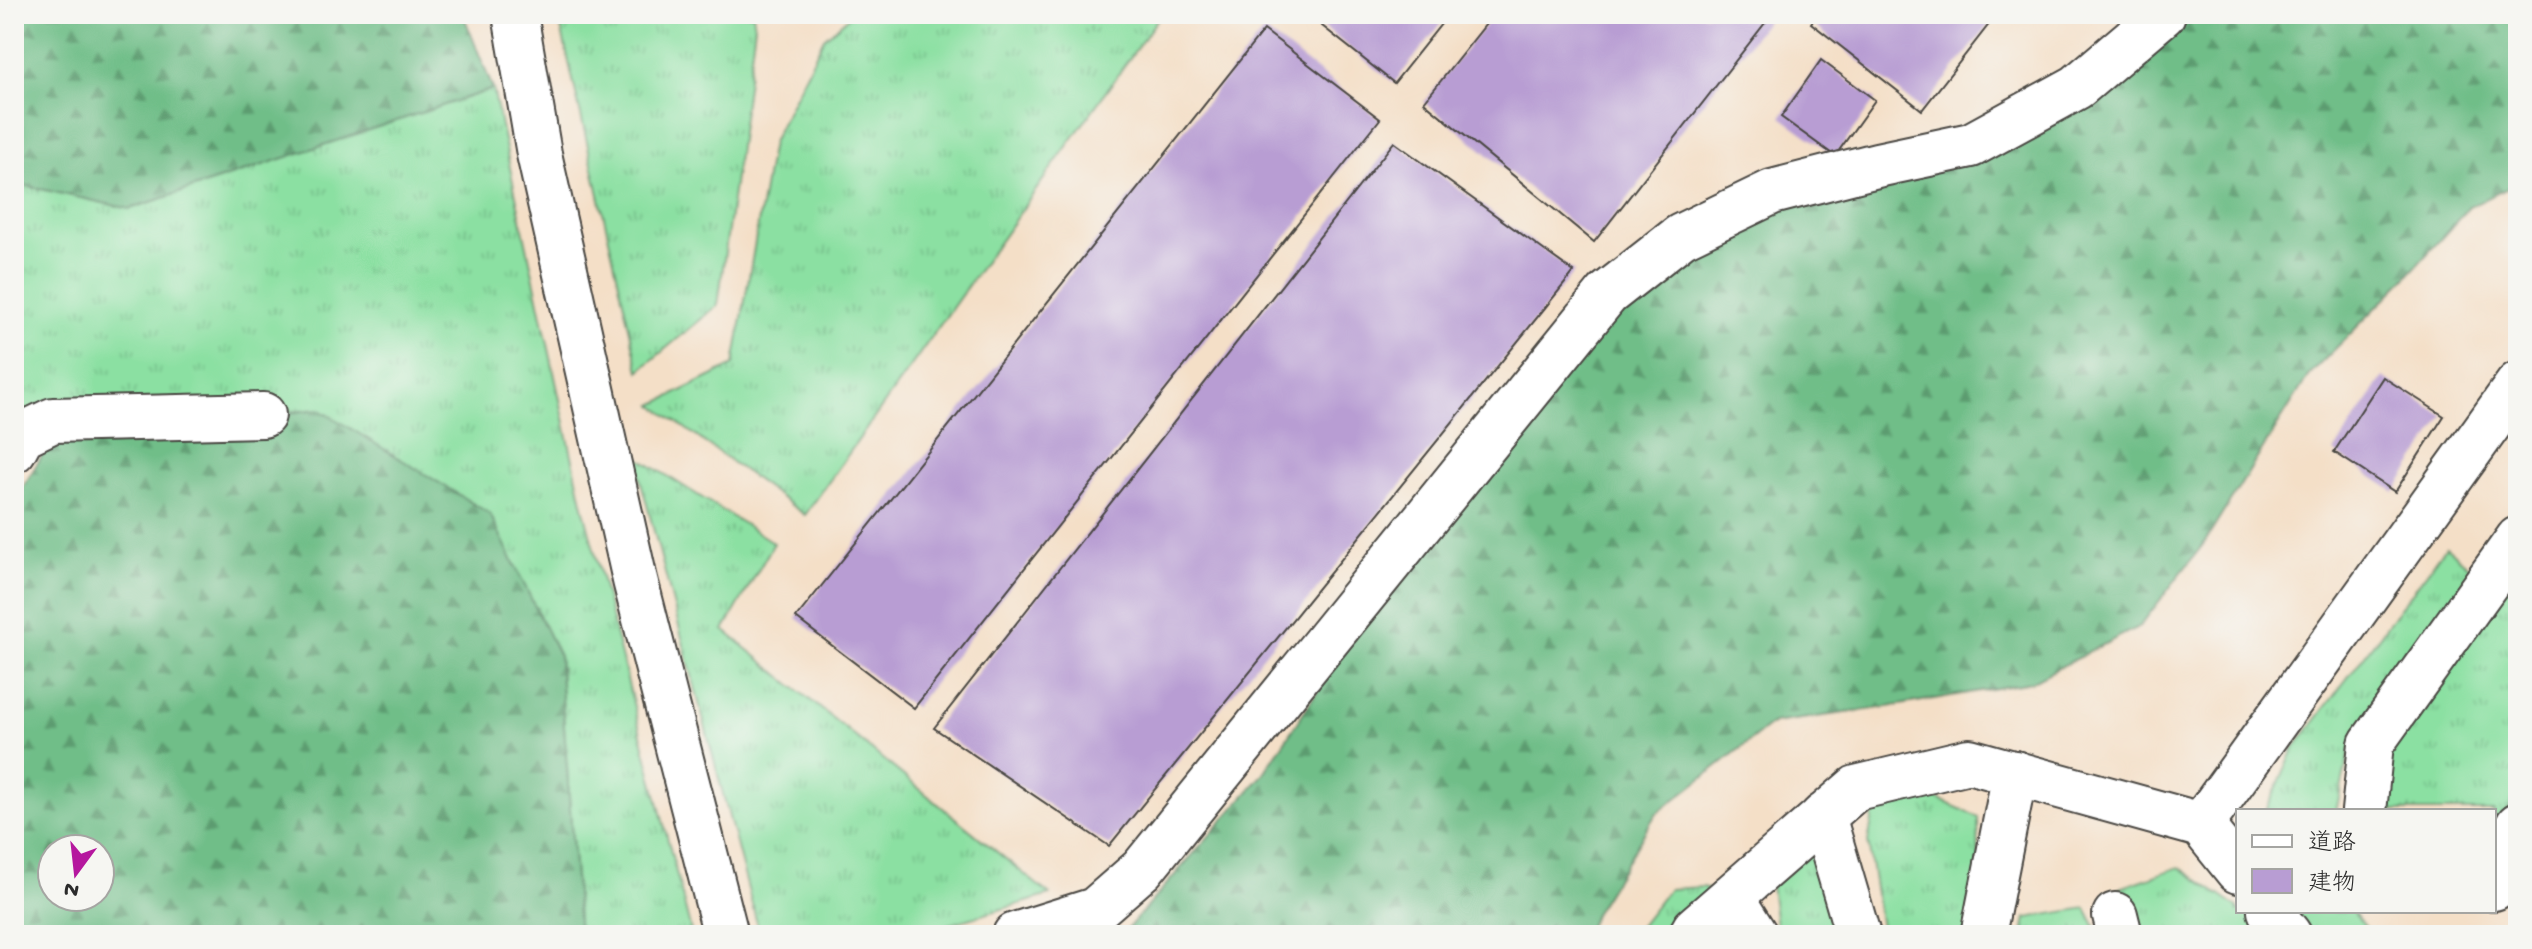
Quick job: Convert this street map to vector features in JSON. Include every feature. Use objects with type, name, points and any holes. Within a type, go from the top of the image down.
[{"type":"street","points":[[515,14],[539,154],[628,551],[726,935]]},
{"type":"street","points":[[1015,935],[1095,910],[1142,869],[1607,294],[1681,236],[1772,192],[1971,145],[2077,87],[2163,14]]},
{"type":"street","points":[[2201,825],[2518,384]]},
{"type":"street","points":[[14,450],[22,435],[53,420],[263,415]]},
{"type":"street","points":[[2364,809],[2371,744],[2518,539]]},
{"type":"street","points":[[1691,935],[1695,928],[1856,788],[1969,761],[2201,825],[2236,869]]},
{"type":"street","points":[[1983,935],[2015,773]]},
{"type":"street","points":[[1823,816],[1858,935]]},
{"type":"street","points":[[2496,883],[2518,825]]},
{"type":"street","points":[[1731,897],[1755,935]]},
{"type":"street","points":[[2272,913],[2289,935]]},
{"type":"green space","points":[[14,14],[463,14],[493,89],[130,209],[14,183]]},
{"type":"green space","points":[[558,14],[753,14],[755,26],[718,305],[639,371]]},
{"type":"green space","points":[[852,14],[1161,14],[805,515],[653,405],[734,365],[772,142],[824,38]]},
{"type":"green space","points":[[2151,14],[2518,14],[2518,183],[2469,207],[2402,282],[2309,375],[2205,542],[2140,626],[2031,682],[1773,723],[1656,814],[1594,914],[1586,935],[1122,935],[1262,776],[1449,489],[1640,268],[2077,87]]},
{"type":"green space","points":[[493,89],[582,502],[692,935],[579,935],[559,656],[319,409],[14,439],[14,183],[130,209]]},
{"type":"green space","points":[[319,409],[490,514],[559,656],[579,935],[14,935],[14,502],[49,444]]},
{"type":"green space","points":[[634,455],[774,543],[724,630],[1050,895],[913,935],[760,935]]},
{"type":"green space","points":[[2446,547],[2476,572],[2353,737],[2336,809],[2267,809],[2294,749]]},
{"type":"green space","points":[[2518,571],[2518,786],[2496,842],[2496,809],[2375,809],[2382,761]]},
{"type":"green space","points":[[1891,787],[1929,795],[1978,817],[1979,869],[1966,935],[1882,935],[1868,842],[1876,800]]},
{"type":"green space","points":[[1797,835],[1827,871],[1851,935],[1777,935],[1768,860]]},
{"type":"green space","points":[[2179,867],[2236,907],[2236,913],[2245,913],[2276,935],[2134,935],[2115,915],[2106,893]]},
{"type":"green space","points":[[1703,887],[1733,901],[1744,935],[1633,935],[1669,889]]},
{"type":"green space","points":[[2086,908],[2100,935],[2023,935],[2026,918]]},
{"type":"green space","points":[[2293,913],[2354,913],[2368,930],[2378,935],[2316,935]]},
{"type":"building","points":[[1307,14],[1449,14],[1394,83]]},
{"type":"building","points":[[1494,14],[1772,14],[1594,242],[1424,102]]},
{"type":"building","points":[[1817,14],[1997,14],[1922,110],[1811,23]]},
{"type":"building","points":[[1264,30],[1380,119],[914,708],[796,618]]},
{"type":"building","points":[[1821,60],[1875,100],[1835,156],[1781,117]]},
{"type":"building","points":[[1394,142],[1574,272],[1109,846],[934,728]]},
{"type":"building","points":[[2383,377],[2444,416],[2395,492],[2334,452]]}]
